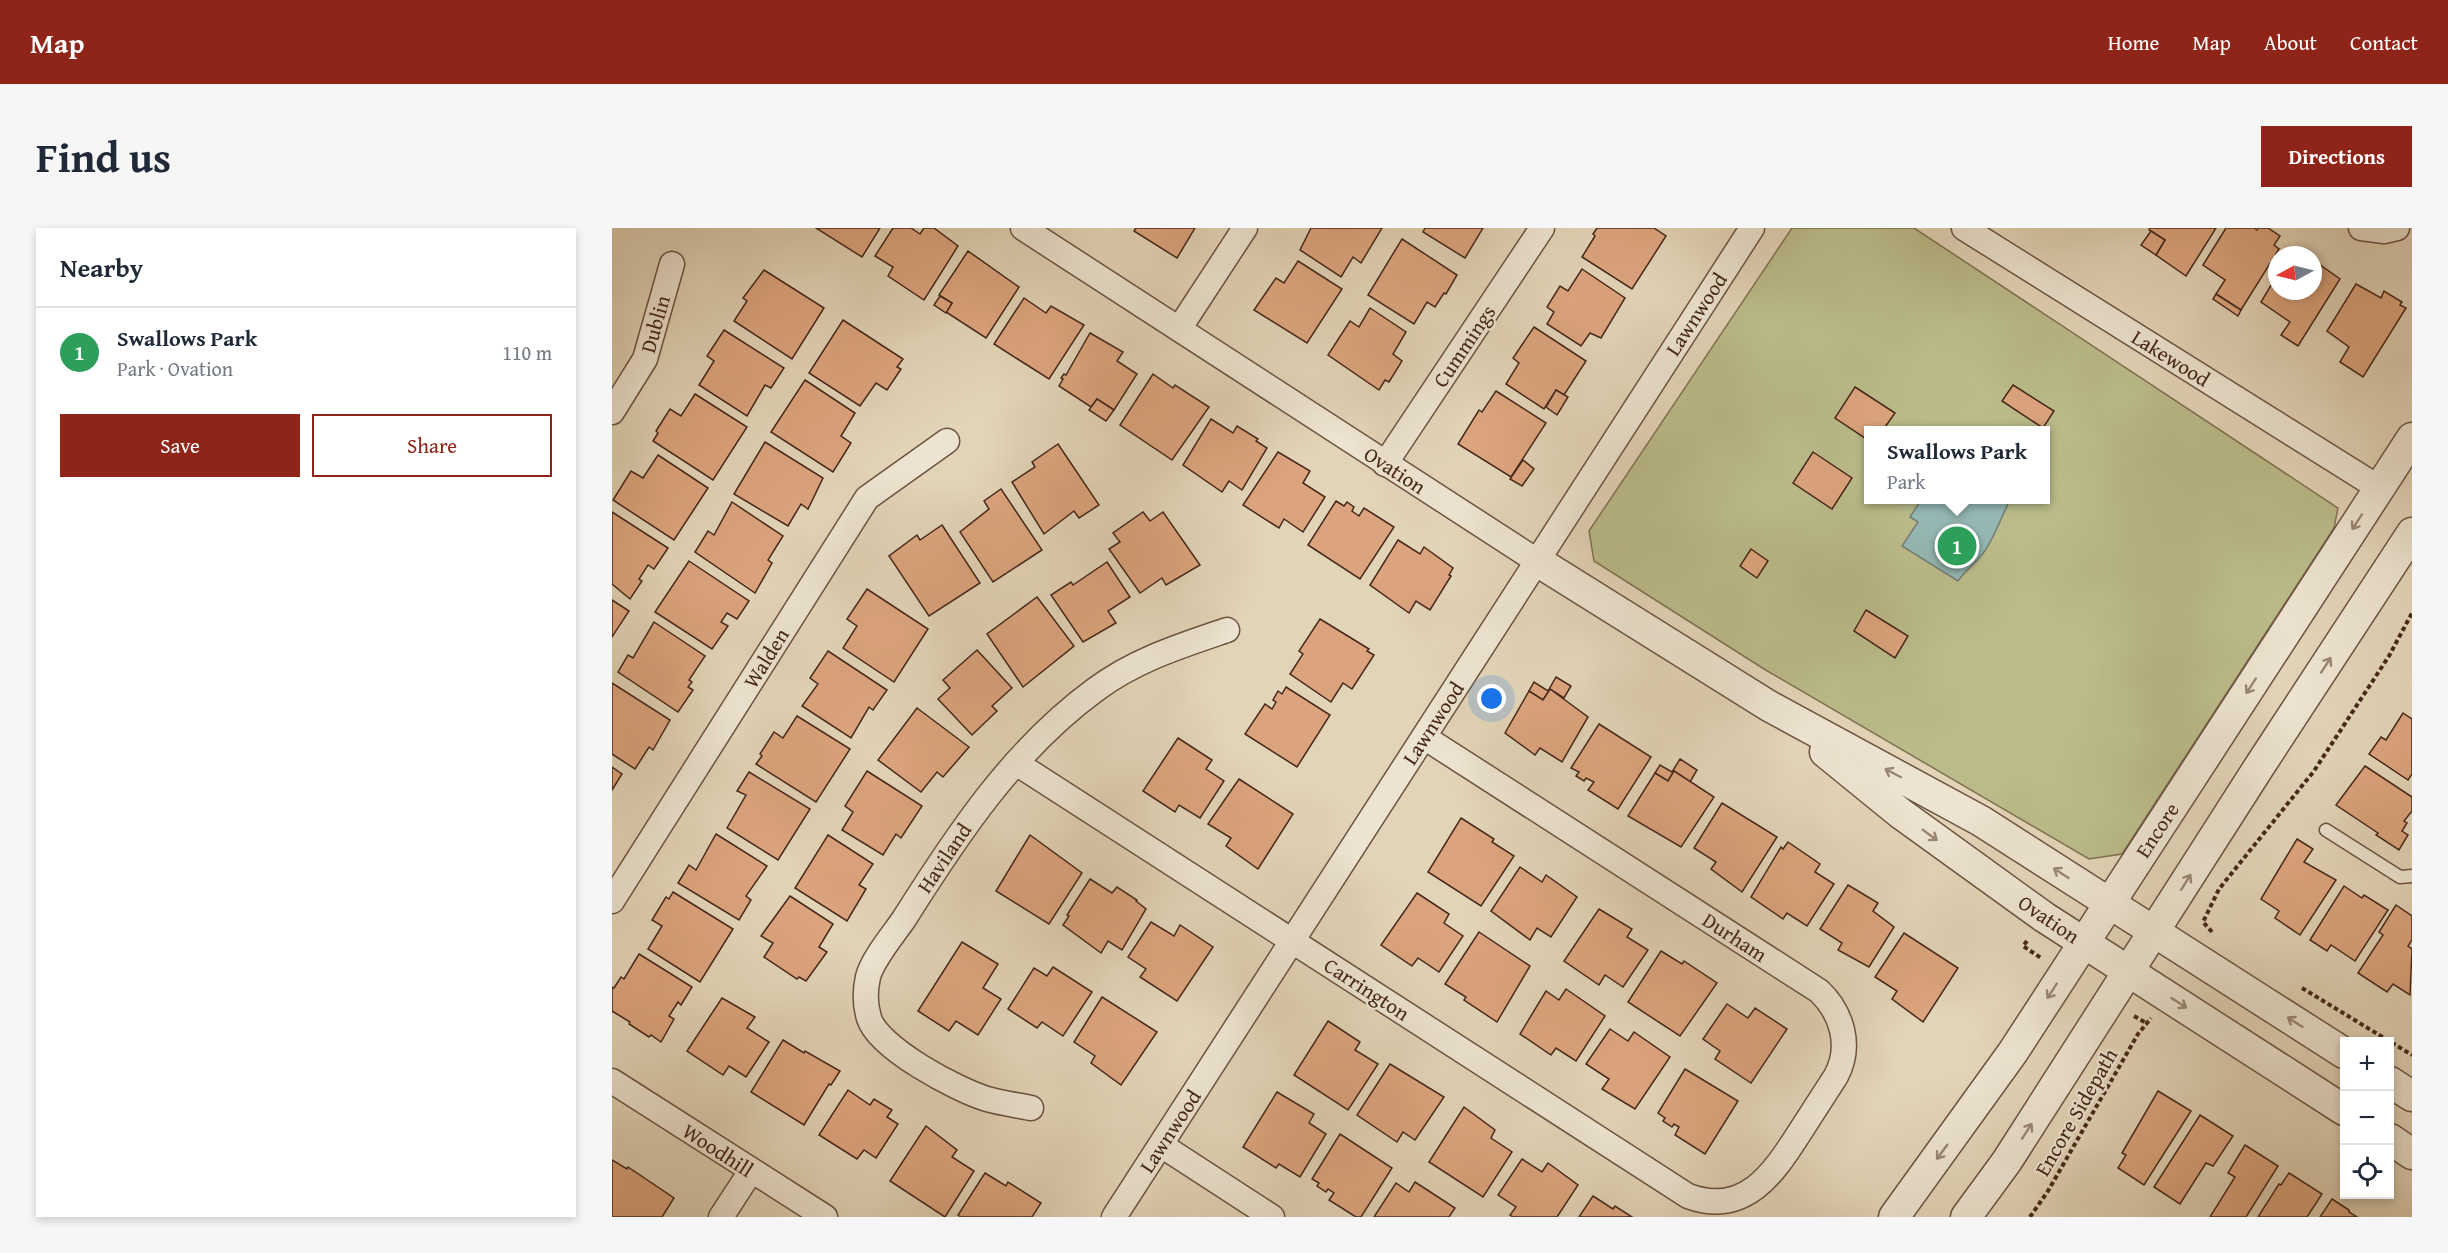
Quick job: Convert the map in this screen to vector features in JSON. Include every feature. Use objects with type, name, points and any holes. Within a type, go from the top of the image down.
[{"type":"street","name":"Ovation","points":[[1023,228],[1385,464],[1769,706],[1980,821],[2340,1050]]},
{"type":"street","points":[[1179,329],[1245,228]]},
{"type":"street","name":"Cummings","points":[[1385,464],[1542,228]]},
{"type":"street","name":"Lawnwood","points":[[1114,1217],[1752,228]]},
{"type":"street","name":"Lakewood","points":[[1964,228],[2379,488]]},
{"type":"street","points":[[2361,228],[2384,231],[2397,228]]},
{"type":"street","name":"Dublin","points":[[612,412],[645,359],[672,264]]},
{"type":"street","name":"Encore","points":[[1894,1217],[2013,1052],[2412,438]]},
{"type":"street","name":"Walden","points":[[612,901],[867,498],[947,441]]},
{"type":"street","points":[[1966,1217],[2007,1161],[2412,533]]},
{"type":"street","name":"Haviland","points":[[1031,1108],[969,1092],[937,1076],[891,1046],[872,1026],[866,999],[870,971],[955,838],[978,807],[1016,764],[1068,712],[1113,677],[1150,657],[1227,630]]},
{"type":"street","name":"Ovation","points":[[1769,706],[1900,813],[2044,917],[2340,1107]]},
{"type":"street","name":"Durham","points":[[1424,736],[1819,991],[1836,1010],[1844,1036],[1841,1064],[1836,1076],[1769,1179],[1749,1196],[1722,1204]]},
{"type":"street","name":"Carrington","points":[[1016,764],[1688,1196],[1703,1202],[1722,1204]]},
{"type":"street","name":"Woodhill","points":[[612,1081],[825,1217]]},
{"type":"street","points":[[2394,1085],[2412,1096]]},
{"type":"street","points":[[2394,1142],[2412,1154]]},
{"type":"street","points":[[1161,1145],[1272,1217]]},
{"type":"street","points":[[721,1217],[751,1171]]},
{"type":"lane","points":[[2326,830],[2400,877],[2412,876]]},
{"type":"path","points":[[2217,937],[2203,922],[2220,889],[2314,771],[2389,656],[2412,613]]},
{"type":"path","points":[[2295,984],[2412,1055]]},
{"type":"path","name":"Encore Sidepath","points":[[2030,1217],[2048,1191],[2138,1034],[2148,1024]]},
{"type":"green space","points":[[1792,228],[1914,228],[2338,508],[2334,528],[2122,854],[2089,859],[1764,669],[1594,561],[1589,531]]},
{"type":"water","points":[[1918,504],[2008,504],[1986,550],[1958,581],[1902,546],[1918,522],[1910,517]]},
{"type":"building","points":[[816,228],[880,228],[862,257]]},
{"type":"building","points":[[893,228],[911,228],[920,234],[924,228],[934,228],[958,246],[924,300],[888,276],[893,267],[875,256]]},
{"type":"building","points":[[1136,228],[1195,228],[1177,258],[1134,231]]},
{"type":"building","points":[[1311,228],[1382,228],[1361,263],[1353,257],[1341,277],[1300,250]]},
{"type":"building","points":[[1425,228],[1483,228],[1465,258],[1423,232]]},
{"type":"building","points":[[1597,228],[1654,228],[1666,236],[1632,289],[1582,257],[1595,236],[1593,234]]},
{"type":"building","points":[[2150,228],[2216,228],[2186,276],[2156,255],[2165,240],[2149,230]]},
{"type":"building","points":[[2226,228],[2254,228],[2257,230],[2268,228],[2280,236],[2275,246],[2268,246],[2268,267],[2241,310],[2216,294],[2225,280],[2203,265]]},
{"type":"building","points":[[2151,231],[2165,240],[2156,255],[2141,245]]},
{"type":"building","points":[[1402,239],[1457,275],[1435,307],[1427,302],[1414,324],[1368,295]]},
{"type":"building","points":[[968,251],[1019,287],[986,338],[946,312],[952,303],[939,295]]},
{"type":"building","points":[[1298,261],[1342,289],[1307,343],[1254,310],[1276,278],[1284,283]]},
{"type":"building","points":[[2322,266],[2340,279],[2298,346],[2281,335],[2290,322],[2261,302],[2268,290],[2268,300],[2322,300]]},
{"type":"building","points":[[1582,269],[1625,298],[1601,338],[1590,333],[1581,346],[1547,324],[1554,312],[1547,307],[1560,286],[1568,291]]},
{"type":"building","points":[[764,270],[824,308],[792,359],[734,321],[747,301],[743,298]]},
{"type":"building","points":[[2356,284],[2381,298],[2384,291],[2402,302],[2400,305],[2406,308],[2363,377],[2340,362],[2349,347],[2327,331]]},
{"type":"building","points":[[2216,294],[2241,310],[2238,316],[2213,299]]},
{"type":"building","points":[[940,296],[952,303],[946,313],[934,305]]},
{"type":"building","points":[[1024,298],[1046,313],[1051,306],[1084,325],[1049,379],[994,344]]},
{"type":"building","points":[[1370,308],[1406,332],[1393,354],[1402,361],[1389,382],[1385,380],[1379,390],[1328,355],[1350,321],[1359,327]]},
{"type":"building","points":[[843,320],[903,359],[897,367],[901,369],[887,390],[876,383],[860,406],[809,373]]},
{"type":"building","points":[[1534,327],[1586,361],[1564,395],[1556,390],[1544,409],[1506,384],[1519,363],[1513,358]]},
{"type":"building","points":[[724,330],[784,368],[771,388],[765,385],[747,416],[699,385],[714,361],[707,356]]},
{"type":"building","points":[[1090,333],[1123,352],[1117,361],[1137,374],[1114,410],[1097,399],[1091,407],[1059,386],[1063,379],[1061,378],[1064,374],[1066,375]]},
{"type":"building","points":[[1153,374],[1173,388],[1175,385],[1209,407],[1172,460],[1120,425]]},
{"type":"building","points":[[805,380],[855,413],[841,436],[851,443],[833,472],[771,432]]},
{"type":"building","points":[[2013,385],[2054,411],[2044,426],[2040,426],[2002,401]]},
{"type":"building","points":[[1855,387],[1895,413],[1886,426],[1864,426],[1864,437],[1835,418]]},
{"type":"building","points":[[1556,390],[1568,397],[1557,415],[1546,407]]},
{"type":"building","points":[[1496,391],[1546,423],[1511,477],[1458,444],[1479,410],[1482,412]]},
{"type":"building","points":[[695,394],[747,427],[713,480],[653,441],[658,433],[656,431],[670,409],[681,416]]},
{"type":"building","points":[[1097,399],[1114,410],[1106,421],[1089,410]]},
{"type":"building","points":[[1211,419],[1233,433],[1237,426],[1258,439],[1256,441],[1267,448],[1242,490],[1229,481],[1222,492],[1183,465]]},
{"type":"building","points":[[765,442],[823,478],[808,509],[801,504],[788,526],[734,494]]},
{"type":"building","points":[[1058,444],[1099,505],[1079,518],[1074,511],[1044,534],[1012,482],[1035,467],[1032,462]]},
{"type":"building","points":[[1278,452],[1310,471],[1303,483],[1325,497],[1303,532],[1284,519],[1279,528],[1243,505]]},
{"type":"building","points":[[1813,452],[1852,478],[1832,509],[1793,483]]},
{"type":"building","points":[[658,455],[708,488],[674,540],[613,500],[631,471],[643,478]]},
{"type":"building","points":[[1523,460],[1534,469],[1522,486],[1510,479]]},
{"type":"building","points":[[1001,489],[1042,550],[993,582],[960,532],[989,509],[984,501]]},
{"type":"building","points":[[1336,501],[1344,506],[1347,502],[1354,507],[1352,511],[1359,516],[1364,508],[1394,527],[1360,579],[1308,545]]},
{"type":"building","points":[[732,502],[783,536],[768,560],[772,563],[755,593],[695,552],[708,531],[714,535]]},
{"type":"building","points":[[612,512],[668,548],[654,569],[648,565],[639,579],[642,581],[630,599],[612,584]]},
{"type":"building","points":[[1143,512],[1150,521],[1163,512],[1200,565],[1166,585],[1162,578],[1140,593],[1109,549],[1120,542],[1113,533]]},
{"type":"building","points":[[942,525],[980,583],[929,616],[889,556],[917,535],[920,540]]},
{"type":"building","points":[[1398,540],[1420,554],[1424,547],[1453,568],[1449,575],[1451,576],[1430,610],[1416,601],[1409,613],[1370,585]]},
{"type":"building","points":[[1751,549],[1768,561],[1757,578],[1740,566]]},
{"type":"building","points":[[689,561],[749,601],[737,619],[727,613],[721,622],[728,626],[712,649],[655,612]]},
{"type":"building","points":[[1107,562],[1130,597],[1108,611],[1116,623],[1083,642],[1051,595],[1071,582],[1073,585]]},
{"type":"building","points":[[867,589],[928,629],[894,682],[843,648],[857,626],[847,619]]},
{"type":"building","points":[[1037,597],[1074,646],[1023,687],[987,634]]},
{"type":"building","points":[[612,600],[629,611],[612,637]]},
{"type":"building","points":[[1866,610],[1908,636],[1895,658],[1854,631]]},
{"type":"building","points":[[1320,619],[1369,649],[1367,651],[1374,655],[1352,689],[1343,683],[1331,702],[1290,674],[1303,654],[1299,651]]},
{"type":"building","points":[[654,622],[705,656],[689,680],[692,682],[688,687],[693,690],[678,712],[618,672],[628,655],[633,658]]},
{"type":"building","points":[[977,650],[1012,688],[992,706],[997,711],[972,735],[938,699],[950,688],[943,680]]},
{"type":"building","points":[[828,651],[887,690],[873,710],[869,707],[851,738],[802,706],[818,684],[810,678]]},
{"type":"building","points":[[1556,677],[1571,686],[1564,698],[1550,689],[1543,700],[1529,691],[1534,682],[1548,691]]},
{"type":"building","points":[[612,683],[670,720],[653,750],[649,747],[635,769],[612,754]]},
{"type":"building","points":[[1286,687],[1330,715],[1297,767],[1245,734],[1265,704],[1272,709],[1276,702],[1273,700],[1278,691],[1282,694]]},
{"type":"building","points":[[1550,689],[1588,717],[1562,762],[1540,748],[1535,755],[1505,733],[1529,691],[1543,700]]},
{"type":"building","points":[[917,708],[969,747],[943,777],[937,772],[921,792],[878,760]]},
{"type":"building","points":[[2403,713],[2412,719],[2412,774],[2408,780],[2369,754],[2381,737],[2386,740]]},
{"type":"building","points":[[797,716],[850,749],[816,802],[756,764],[774,732],[783,738]]},
{"type":"building","points":[[1599,724],[1651,757],[1618,809],[1588,790],[1594,782],[1586,778],[1584,781],[1576,776],[1579,772],[1571,768]]},
{"type":"building","points":[[1178,738],[1212,760],[1206,769],[1224,781],[1200,818],[1179,805],[1175,812],[1143,791]]},
{"type":"building","points":[[1680,759],[1697,770],[1690,782],[1674,771],[1668,781],[1655,773],[1660,765],[1672,772]]},
{"type":"building","points":[[2365,766],[2412,797],[2412,811],[2404,821],[2407,823],[2402,831],[2408,835],[2399,850],[2336,805]]},
{"type":"building","points":[[612,767],[622,774],[612,790]]},
{"type":"building","points":[[867,771],[922,806],[901,838],[896,834],[883,855],[842,830],[853,812],[845,806]]},
{"type":"building","points":[[1674,771],[1714,797],[1681,847],[1628,816],[1655,773],[1668,781]]},
{"type":"building","points":[[749,772],[810,809],[778,860],[727,828],[746,795],[737,791]]},
{"type":"building","points":[[1239,779],[1293,814],[1258,869],[1226,846],[1231,838],[1208,824]]},
{"type":"building","points":[[1722,803],[1777,837],[1742,892],[1711,869],[1716,862],[1694,848]]},
{"type":"building","points":[[1461,818],[1494,839],[1492,842],[1514,856],[1481,906],[1428,872]]},
{"type":"building","points":[[716,834],[767,866],[746,896],[751,900],[739,920],[678,883],[689,865],[696,870]]},
{"type":"building","points":[[828,835],[873,864],[859,885],[866,889],[847,921],[795,888]]},
{"type":"building","points":[[1030,835],[1082,873],[1049,924],[996,891]]},
{"type":"building","points":[[2297,839],[2313,849],[2304,862],[2336,880],[2300,935],[2275,918],[2279,911],[2261,899]]},
{"type":"building","points":[[1788,842],[1820,864],[1815,872],[1834,884],[1807,926],[1787,913],[1783,919],[1751,897],[1781,847],[1783,849]]},
{"type":"building","points":[[1520,867],[1542,882],[1546,875],[1577,897],[1551,937],[1537,928],[1530,940],[1491,911]]},
{"type":"building","points":[[1090,879],[1112,893],[1117,887],[1146,909],[1122,950],[1108,941],[1101,953],[1063,925]]},
{"type":"building","points":[[1848,885],[1878,903],[1873,911],[1894,927],[1869,967],[1838,950],[1842,943],[1820,929]]},
{"type":"building","points":[[2344,886],[2362,898],[2364,895],[2388,910],[2355,961],[2331,945],[2327,951],[2310,940]]},
{"type":"building","points":[[673,892],[733,929],[700,982],[648,949],[662,926],[652,920],[666,897],[669,899]]},
{"type":"building","points":[[1417,893],[1449,914],[1444,923],[1463,936],[1439,972],[1418,958],[1412,966],[1381,945]]},
{"type":"building","points":[[790,896],[833,924],[819,947],[827,952],[806,981],[799,977],[797,979],[764,957],[773,943],[761,936]]},
{"type":"building","points":[[2396,905],[2412,916],[2412,940],[2408,946],[2412,949],[2410,995],[2393,984],[2387,992],[2358,973],[2383,935],[2379,932]]},
{"type":"building","points":[[1599,909],[1632,929],[1627,937],[1648,950],[1623,987],[1605,975],[1599,985],[1564,961]]},
{"type":"building","points":[[1151,922],[1174,936],[1180,925],[1213,947],[1177,1001],[1140,977],[1146,969],[1128,957]]},
{"type":"building","points":[[1479,932],[1530,966],[1497,1022],[1464,1000],[1466,997],[1445,984]]},
{"type":"building","points":[[1904,933],[1958,968],[1923,1022],[1892,999],[1897,991],[1875,977]]},
{"type":"building","points":[[962,942],[998,964],[983,988],[1001,999],[978,1035],[956,1021],[949,1031],[918,1011]]},
{"type":"building","points":[[1661,951],[1682,964],[1684,961],[1717,983],[1680,1036],[1628,1002]]},
{"type":"building","points":[[639,954],[692,987],[681,1005],[678,1002],[669,1016],[674,1019],[661,1042],[651,1035],[649,1037],[612,1011],[612,987],[614,988],[621,977],[624,979]]},
{"type":"building","points":[[1053,967],[1092,992],[1063,1036],[1042,1022],[1037,1028],[1008,1009],[1034,968],[1047,976]]},
{"type":"building","points":[[1566,989],[1605,1016],[1576,1061],[1556,1048],[1551,1055],[1520,1034],[1546,991],[1559,1000]]},
{"type":"building","points":[[1102,997],[1157,1032],[1121,1085],[1091,1063],[1095,1056],[1074,1042]]},
{"type":"building","points":[[722,998],[755,1017],[747,1028],[769,1042],[746,1077],[729,1066],[723,1075],[687,1051]]},
{"type":"building","points":[[1727,1004],[1748,1018],[1755,1008],[1787,1029],[1751,1083],[1715,1059],[1720,1051],[1703,1039]]},
{"type":"building","points":[[1328,1021],[1360,1042],[1355,1050],[1378,1064],[1348,1110],[1294,1075]]},
{"type":"building","points":[[1610,1029],[1628,1041],[1634,1032],[1670,1057],[1635,1109],[1602,1089],[1609,1079],[1586,1064]]},
{"type":"building","points":[[783,1040],[840,1071],[831,1085],[829,1084],[804,1125],[751,1092]]},
{"type":"building","points":[[1390,1064],[1444,1097],[1415,1140],[1403,1132],[1397,1142],[1357,1115]]},
{"type":"building","points":[[1685,1069],[1738,1101],[1705,1154],[1675,1135],[1679,1127],[1674,1124],[1672,1127],[1663,1121],[1665,1118],[1658,1113]]},
{"type":"building","points":[[848,1090],[870,1105],[874,1099],[892,1110],[887,1117],[898,1124],[876,1158],[864,1150],[857,1159],[819,1135]]},
{"type":"building","points":[[2158,1091],[2191,1111],[2144,1185],[2118,1168],[2126,1155],[2122,1153]]},
{"type":"building","points":[[1277,1092],[1314,1114],[1309,1123],[1326,1134],[1300,1177],[1279,1164],[1276,1168],[1243,1147]]},
{"type":"building","points":[[1464,1107],[1495,1130],[1491,1138],[1512,1152],[1483,1197],[1429,1162]]},
{"type":"building","points":[[2200,1115],[2233,1136],[2213,1166],[2206,1163],[2180,1204],[2154,1187]]},
{"type":"building","points":[[926,1126],[957,1150],[952,1157],[974,1171],[945,1217],[890,1181]]},
{"type":"building","points":[[1340,1134],[1392,1168],[1361,1217],[1356,1217],[1329,1200],[1334,1193],[1328,1189],[1326,1192],[1317,1186],[1319,1183],[1312,1179]]},
{"type":"building","points":[[2245,1145],[2278,1166],[2246,1217],[2210,1217],[2235,1177],[2228,1173]]},
{"type":"building","points":[[1522,1159],[1542,1172],[1548,1163],[1578,1185],[1557,1217],[1513,1217],[1510,1215],[1516,1207],[1498,1195]]},
{"type":"building","points":[[612,1160],[627,1169],[628,1167],[674,1198],[662,1217],[612,1217]]},
{"type":"building","points":[[985,1173],[1006,1186],[1008,1182],[1041,1203],[1032,1217],[961,1217],[958,1215]]},
{"type":"building","points":[[2289,1173],[2322,1194],[2307,1217],[2258,1217],[2279,1184],[2281,1185]]},
{"type":"building","points":[[1415,1182],[1455,1208],[1449,1217],[1374,1217],[1396,1183],[1409,1192]]},
{"type":"building","points":[[1593,1196],[1613,1209],[1615,1206],[1632,1217],[1579,1217]]},
{"type":"building","points":[[2332,1199],[2349,1210],[2357,1217],[2320,1217]]},
{"type":"place","name":"Swallows Park","points":[[1957,546]]}]
